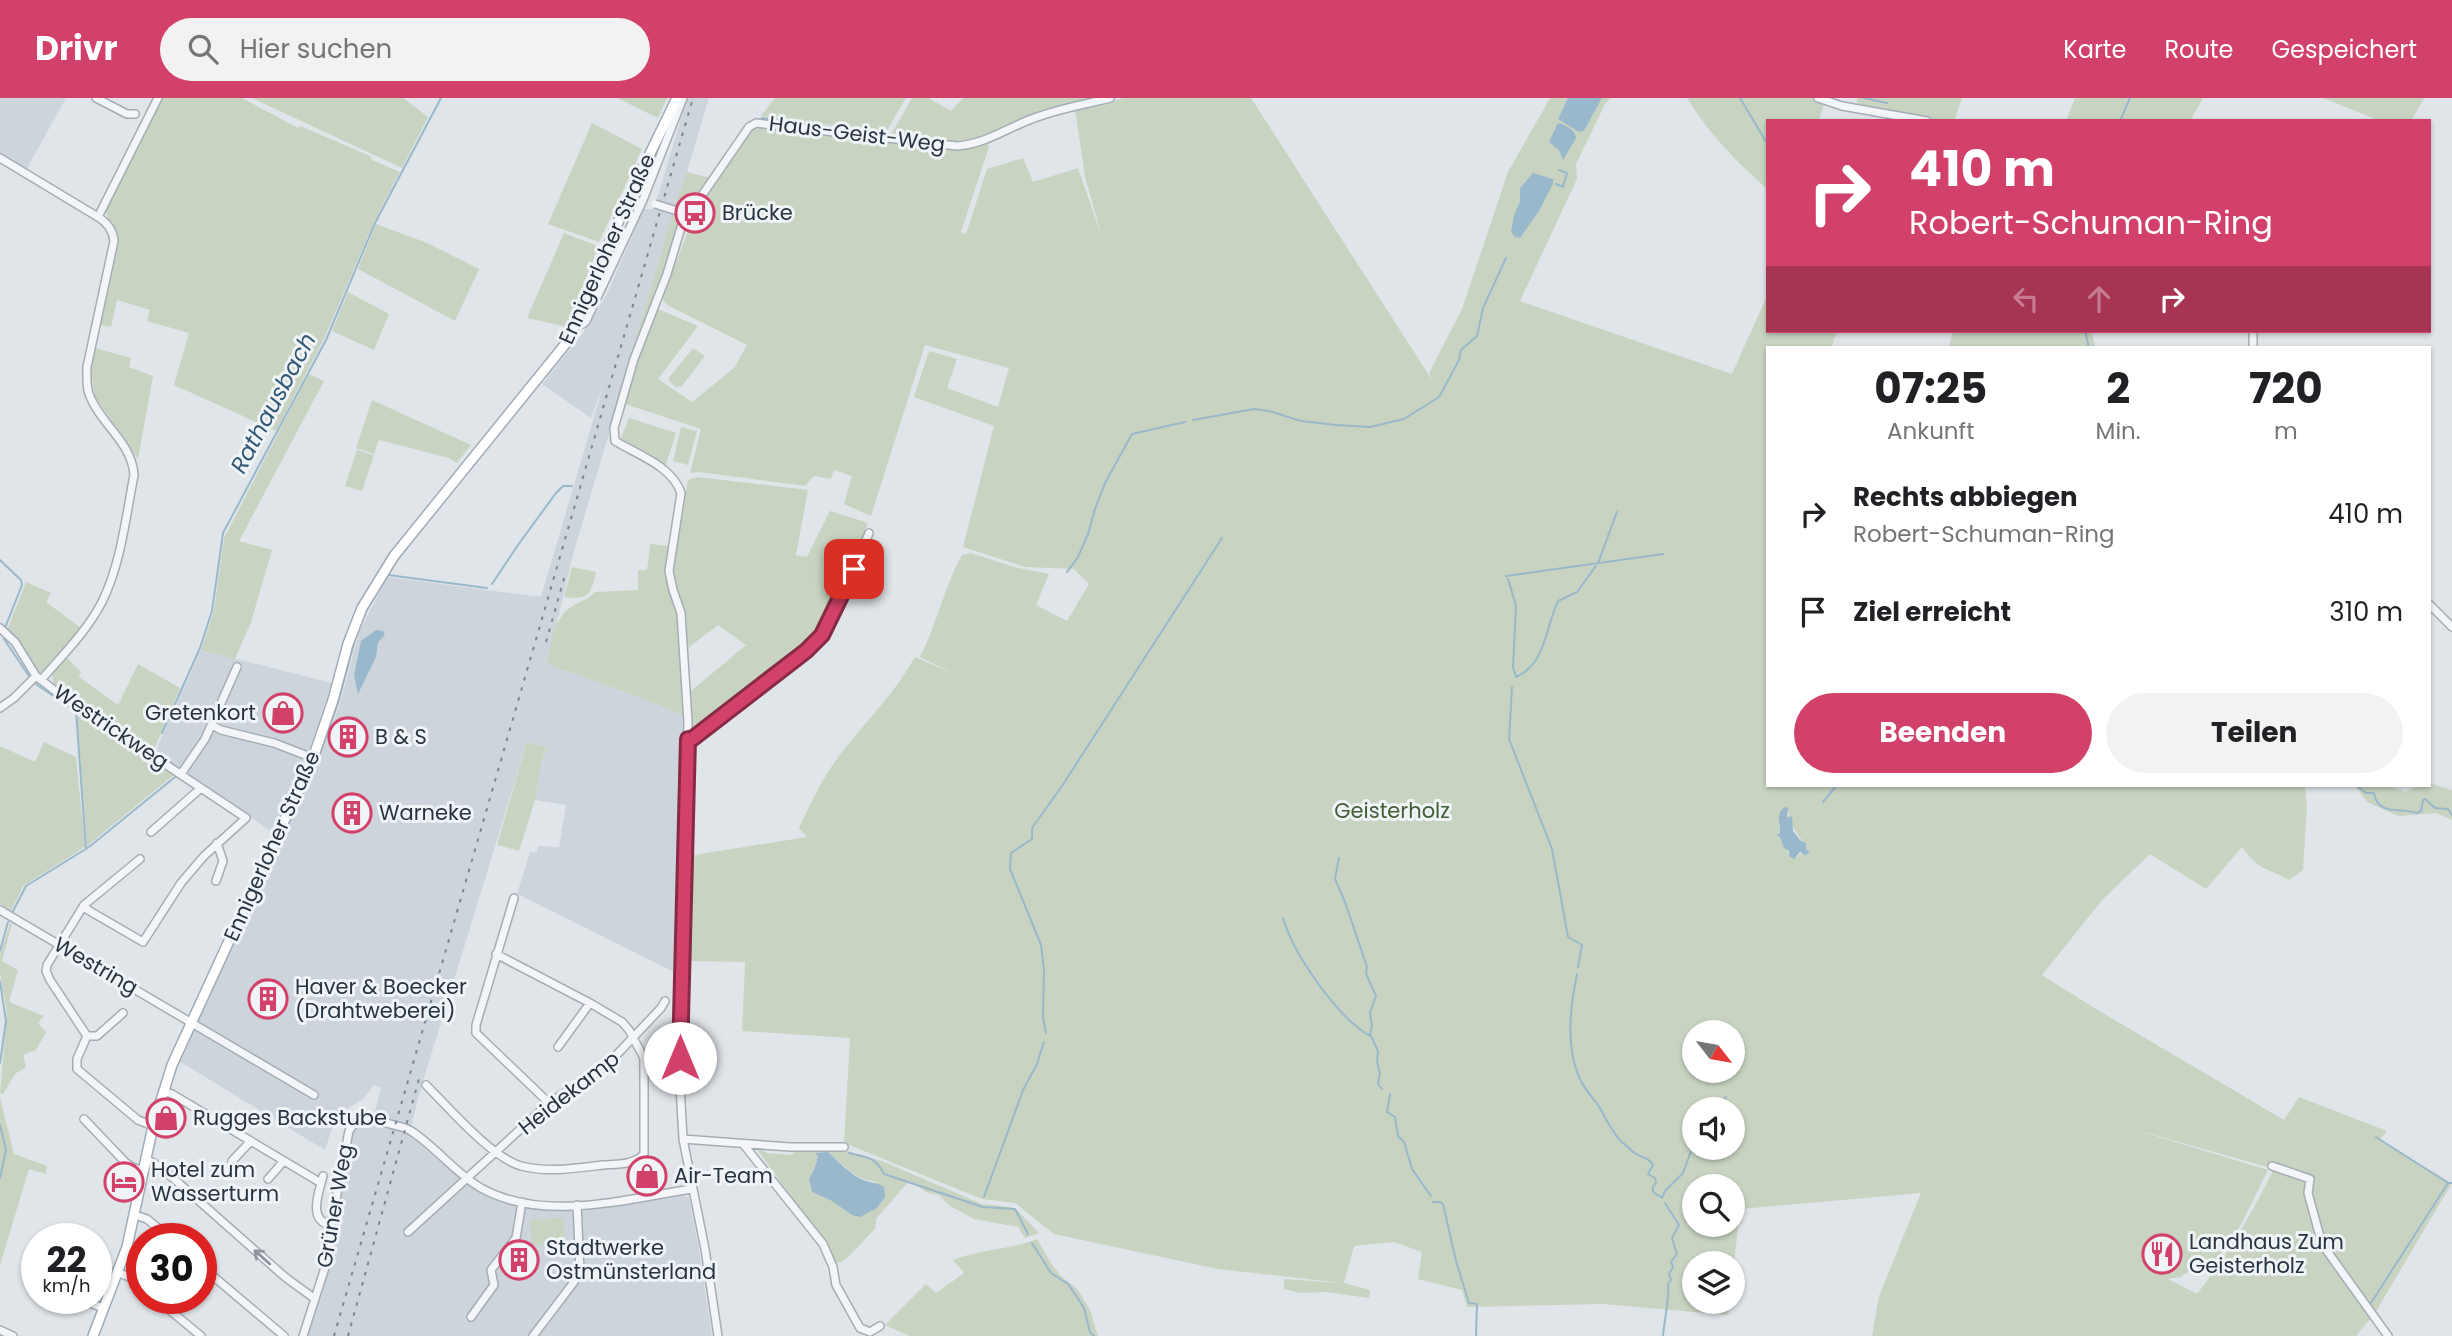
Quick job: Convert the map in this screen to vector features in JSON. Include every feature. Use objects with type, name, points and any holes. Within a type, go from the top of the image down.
[{"type":"main road","name":"Ennigerloher Straße","points":[[112,1285],[127,1247],[145,1159],[163,1091],[191,1022],[313,758],[354,627],[371,591],[422,521],[560,352],[575,326],[627,201],[677,98]]},
{"type":"main road","name":"Ennigerloher Straße","points":[[93,1336],[101,1314]]},
{"type":"street","points":[[96,98],[127,114],[135,114]]},
{"type":"street","points":[[0,159],[99,216],[159,98]]},
{"type":"street","points":[[575,326],[586,321],[643,200],[683,98]]},
{"type":"street","name":"Haus-Geist-Weg","points":[[686,211],[694,207],[748,127],[756,123],[957,146],[971,145],[991,138],[1050,113],[1110,98]]},
{"type":"street","points":[[1818,98],[1849,107],[1916,119]]},
{"type":"street","points":[[643,200],[686,211],[664,284],[634,359],[614,428],[615,441],[667,472],[677,481],[681,493],[669,571],[681,613],[688,739],[680,1086],[683,1139],[705,1249],[718,1336]]},
{"type":"street","name":"Westrickweg","points":[[0,708],[38,678],[101,605],[119,550],[134,475],[130,456],[97,410],[87,383],[89,356],[114,241],[109,226],[99,216]]},
{"type":"street","points":[[688,739],[692,739],[806,651],[822,635],[847,586],[869,533]]},
{"type":"street","points":[[2431,606],[2452,627]]},
{"type":"street","name":"Westrickweg","points":[[0,628],[15,642],[38,678],[246,818],[218,843]]},
{"type":"street","name":"Westrickweg","points":[[181,774],[212,725],[237,667]]},
{"type":"street","points":[[212,725],[221,730],[274,743],[313,758]]},
{"type":"street","points":[[151,832],[201,788]]},
{"type":"street","points":[[216,881],[223,861],[218,843]]},
{"type":"street","points":[[83,905],[143,942],[172,894],[218,843]]},
{"type":"street","points":[[87,1036],[46,971],[47,964],[83,905],[140,859]]},
{"type":"street","points":[[514,898],[476,1025],[476,1033],[549,1103]]},
{"type":"street","name":"Westring","points":[[0,910],[314,1096]]},
{"type":"street","points":[[426,1085],[496,1152],[520,1165],[551,1169],[640,1159],[645,1147],[644,1058],[635,1038],[622,1022],[496,954]]},
{"type":"street","name":"Heidekamp","points":[[408,1232],[549,1103],[595,1075],[635,1038],[665,1001]]},
{"type":"street","points":[[558,1047],[590,1003]]},
{"type":"street","points":[[87,1036],[97,1036],[124,1013]]},
{"type":"street","points":[[87,1036],[77,1059],[77,1069],[138,1120],[153,1126]]},
{"type":"street","points":[[163,1091],[284,1162],[322,1180],[316,1212],[319,1219],[331,1226]]},
{"type":"street","name":"Grüner Weg","points":[[303,1336],[330,1252],[331,1226],[349,1131],[353,1125],[363,1118],[408,1129],[466,1177]]},
{"type":"street","points":[[85,1119],[125,1162],[143,1171]]},
{"type":"street","points":[[683,1139],[744,1145],[844,1147]]},
{"type":"street","points":[[232,1161],[250,1142]]},
{"type":"street","points":[[744,1145],[822,1244],[833,1267],[836,1284],[860,1328],[870,1332],[880,1326]]},
{"type":"street","points":[[145,1159],[173,1178],[285,1277],[315,1299]]},
{"type":"street","points":[[268,1179],[284,1162]]},
{"type":"street","points":[[2272,1166],[2310,1179],[2308,1193],[2322,1244],[2388,1336]]},
{"type":"street","points":[[466,1177],[496,1195],[547,1206],[577,1205],[692,1189]]},
{"type":"street","points":[[471,1317],[494,1285],[491,1270],[516,1238],[522,1202]]},
{"type":"street","points":[[533,1336],[580,1270],[577,1205]]},
{"type":"street","points":[[135,1215],[152,1223]]},
{"type":"street","points":[[117,1272],[126,1276]]},
{"type":"street","points":[[217,1279],[284,1336]]},
{"type":"street","points":[[174,1314],[201,1336]]},
{"type":"street","points":[[0,1331],[13,1336]]},
{"type":"shaded area","points":[[0,98],[66,98],[26,170],[0,154]]},
{"type":"shaded area","points":[[687,98],[709,98],[574,551],[547,664],[685,716],[686,754],[676,973],[517,894],[530,852],[537,852],[538,846],[559,847],[566,805],[535,800],[542,760],[547,748],[527,742],[411,1127],[374,1115],[381,1088],[374,1085],[363,1099],[339,1114],[325,1150],[179,1061],[316,765],[340,704],[359,632],[387,577],[541,597],[604,383],[591,418],[542,384],[583,333],[606,296],[644,209],[654,209]]},
{"type":"shaded area","points":[[201,650],[332,683],[309,750],[272,832],[155,752]]},
{"type":"shaded area","points":[[372,1122],[406,1132],[478,1191],[521,1206],[573,1209],[684,1195],[689,1198],[712,1336],[308,1336],[337,1238],[336,1215],[354,1130],[363,1123]]},
{"type":"green space","points":[[161,98],[242,98],[298,128],[300,126],[370,156],[372,160],[400,172],[374,222],[324,339],[276,431],[174,385],[189,333],[147,321],[150,310],[117,300],[111,327],[100,325],[118,241],[106,209]]},
{"type":"green space","points":[[252,98],[403,98],[428,117],[402,168]]},
{"type":"green space","points":[[617,98],[667,98],[658,118]]},
{"type":"green space","points":[[775,98],[906,98],[886,132],[761,116]]},
{"type":"green space","points":[[912,98],[928,98],[951,111],[963,98],[1098,98],[972,140],[956,142],[892,133]]},
{"type":"green space","name":"Geisterholz","points":[[1124,98],[1251,98],[1432,380],[1429,373],[1462,309],[1508,172],[1550,98],[1568,98],[1558,119],[1580,132],[1584,131],[1602,98],[1610,98],[1576,164],[1577,179],[1520,301],[1732,374],[1766,298],[1766,333],[1836,333],[1832,346],[1766,346],[1766,787],[2305,787],[2307,808],[2303,870],[2289,880],[2258,865],[2242,847],[2206,889],[2150,854],[2103,899],[2042,975],[2284,1120],[2299,1097],[2387,1131],[2380,1140],[2452,1183],[2375,1313],[2356,1336],[1872,1336],[1879,1296],[1921,1193],[1745,1209],[1745,1174],[1682,1174],[1682,1237],[1737,1237],[1735,1251],[1682,1251],[1682,1311],[1603,1304],[1467,1307],[1462,1290],[1418,1279],[1422,1252],[1394,1242],[1354,1246],[1344,1283],[1370,1290],[1369,1298],[1325,1292],[1300,1293],[1284,1289],[1284,1279],[1343,1283],[1218,1269],[1054,1234],[1015,1203],[982,1199],[844,1143],[850,1038],[742,1031],[745,962],[687,961],[688,856],[807,837],[799,828],[824,779],[842,752],[899,683],[915,657],[956,675],[920,657],[962,555],[971,553],[1014,567],[1049,574],[1036,605],[1067,621],[1089,584],[1074,569],[1025,567],[963,547],[994,426],[914,397],[929,351],[957,359],[947,388],[998,407],[1009,368],[925,345],[871,516],[844,504],[852,476],[834,470],[831,479],[814,476],[805,486],[690,473],[701,429],[625,404],[638,358],[658,309],[698,326],[658,379],[692,402],[734,368],[747,345],[667,305],[662,298],[694,216],[751,129],[758,124],[956,150],[988,144],[961,232],[966,234],[987,169],[1023,158],[1033,182],[1078,168],[1102,237],[1085,177],[1075,110]],"holes":[[[1788,811],[1787,818],[1790,818],[1806,850],[1796,857],[1789,854],[1778,837],[1778,824]],[[2126,1127],[2274,1169],[2238,1234],[2197,1294],[2168,1279],[2181,1277],[2206,1266],[2219,1255],[2236,1233],[2268,1170]]]},
{"type":"green space","points":[[1687,98],[1826,98],[1820,119],[1766,119],[1766,188],[1704,123]]},
{"type":"green space","points":[[1857,98],[1962,98],[1955,119],[1925,119],[1857,106]]},
{"type":"green space","points":[[2075,98],[2203,98],[2191,119],[2067,119]]},
{"type":"green space","points":[[2323,98],[2424,98],[2412,119],[2375,119]]},
{"type":"green space","points":[[592,123],[642,149],[599,242],[548,224]]},
{"type":"green space","points":[[687,172],[710,178],[692,202],[688,205],[675,205]]},
{"type":"green space","points":[[673,214],[681,220],[678,232],[638,340],[636,338]]},
{"type":"green space","points":[[376,224],[427,243],[479,269],[455,321],[358,269]]},
{"type":"green space","points":[[564,233],[598,246],[568,327],[527,318]]},
{"type":"green space","points":[[348,292],[389,314],[374,350],[332,331]]},
{"type":"green space","points":[[1953,333],[2092,333],[2095,346],[1949,346]]},
{"type":"green space","points":[[95,348],[131,358],[129,367],[153,376],[138,459],[94,395],[91,367]]},
{"type":"green space","points":[[693,348],[705,356],[682,386],[675,387],[668,379]]},
{"type":"green space","points":[[309,374],[324,381],[239,541],[272,550],[251,622],[235,659],[201,650],[214,611],[224,538]]},
{"type":"green space","points":[[372,400],[471,445],[457,463],[449,458],[379,440],[374,454],[356,448]]},
{"type":"green space","points":[[629,418],[676,433],[665,467],[620,440]]},
{"type":"green space","points":[[681,427],[697,431],[688,465],[673,461]]},
{"type":"green space","points":[[357,450],[374,455],[362,491],[345,486]]},
{"type":"green space","points":[[697,477],[808,490],[796,555],[807,557],[830,511],[868,523],[844,586],[820,633],[693,735],[691,691],[746,645],[718,625],[688,648],[685,613],[675,589],[672,571],[688,480]]},
{"type":"green space","points":[[650,544],[670,546],[666,573],[679,614],[685,716],[547,664],[554,632],[565,612],[595,592],[638,590],[638,570],[647,570]]},
{"type":"green space","points":[[572,567],[596,572],[590,591],[579,598],[564,597]]},
{"type":"green space","points":[[26,582],[51,593],[46,602],[81,628],[42,672],[36,672],[7,630]]},
{"type":"green space","points":[[66,657],[81,672],[79,677],[118,705],[138,664],[180,688],[153,752],[54,686],[52,674]]},
{"type":"green space","points":[[77,717],[88,717],[175,774],[87,846]]},
{"type":"green space","points":[[44,742],[76,757],[85,847],[23,886],[11,911],[0,904],[0,746],[35,762]]},
{"type":"green space","points":[[527,742],[547,748],[519,851],[497,845]]},
{"type":"green space","points":[[2431,784],[2452,790],[2452,820],[2436,813],[2398,816],[2367,802],[2356,787],[2393,787],[2405,792],[2416,787],[2431,787]]},
{"type":"green space","points":[[10,923],[12,924],[2,961],[18,970],[9,1002],[44,1016],[38,1023],[46,1032],[36,1050],[23,1055],[26,1067],[15,1074],[3,1094],[0,1093],[7,1013],[0,973],[0,955]]},
{"type":"green space","points":[[0,1098],[14,1154],[47,1166],[46,1174],[29,1169],[0,1265]]},
{"type":"green space","points":[[757,1149],[766,1153],[792,1155],[795,1151],[844,1150],[882,1161],[982,1204],[1010,1207],[1019,1212],[1039,1233],[1025,1238],[1018,1227],[974,1219],[950,1206],[939,1195],[928,1193],[909,1181],[876,1219],[875,1229],[848,1257],[835,1263],[825,1243]],"holes":[[[828,1152],[856,1175],[877,1182],[852,1215],[832,1200],[812,1192],[809,1179],[818,1156],[816,1154]]]},
{"type":"green space","points":[[563,1218],[564,1243],[532,1245],[530,1220]]},
{"type":"green space","points":[[1037,1239],[1061,1276],[1078,1290],[1090,1310],[1098,1336],[910,1336],[885,1325],[926,1284],[936,1293],[964,1273],[953,1260]]},
{"type":"water","points":[[1568,98],[1602,98],[1584,131],[1579,132],[1558,119]]},
{"type":"water","points":[[1558,123],[1570,128],[1576,138],[1563,160],[1559,150],[1549,142]]},
{"type":"water","points":[[1533,173],[1553,179],[1553,184],[1539,211],[1520,238],[1515,237],[1511,232],[1520,202],[1520,188]]},
{"type":"water","points":[[376,630],[383,631],[385,635],[378,642],[376,657],[358,694],[354,675],[361,641]]},
{"type":"water","points":[[1785,807],[1788,808],[1787,818],[1792,816],[1793,831],[1806,843],[1806,849],[1810,853],[1805,855],[1800,852],[1794,859],[1789,856],[1789,851],[1777,836],[1780,832],[1779,815]]},
{"type":"water","points":[[828,1152],[857,1176],[884,1187],[885,1197],[877,1208],[860,1217],[812,1192],[809,1179],[818,1156],[815,1153]]},
{"type":"waterway","name":"Rathausbach","points":[[162,733],[200,648],[212,611],[223,533],[326,340],[375,223],[441,98]]},
{"type":"waterway","points":[[1740,98],[1766,142]]},
{"type":"waterway","points":[[1864,98],[1887,103]]},
{"type":"waterway","points":[[2121,119],[2130,98]]},
{"type":"waterway","points":[[762,118],[885,134]]},
{"type":"waterway","points":[[1556,184],[1563,187],[1567,173],[1559,170]]},
{"type":"waterway","points":[[1193,420],[1254,409],[1301,421],[1336,425],[1370,427],[1404,419],[1439,397],[1459,360],[1461,350],[1477,336],[1483,308],[1506,258]]},
{"type":"waterway","points":[[2086,333],[2089,346]]},
{"type":"waterway","points":[[1067,572],[1078,557],[1105,483],[1132,434],[1185,422]]},
{"type":"waterway","points":[[492,584],[556,493],[563,486],[572,486]]},
{"type":"waterway","points":[[1508,579],[1516,606],[1513,667],[1516,677],[1526,671],[1539,655],[1558,601],[1577,592],[1598,563],[1617,512]]},
{"type":"waterway","points":[[1046,1033],[1041,945],[1010,869],[1011,853],[1032,839],[1032,828],[1222,538]]},
{"type":"waterway","points":[[395,563],[406,548]]},
{"type":"waterway","points":[[1506,576],[1663,554]]},
{"type":"waterway","points":[[0,560],[21,580],[22,585],[5,628]]},
{"type":"waterway","points":[[388,575],[487,588]]},
{"type":"waterway","points":[[361,623],[370,603]]},
{"type":"waterway","points":[[3,633],[4,639],[31,679]]},
{"type":"waterway","points":[[320,753],[338,703],[356,635]]},
{"type":"waterway","points":[[34,683],[76,711],[86,849]]},
{"type":"waterway","points":[[1512,687],[1509,739],[1552,849],[1568,937],[1582,945],[1578,967]]},
{"type":"waterway","name":"Rathausbach","points":[[13,911],[26,886],[89,847],[175,777]]},
{"type":"waterway","points":[[1823,802],[1835,787]]},
{"type":"waterway","points":[[2358,787],[2366,793],[2374,793],[2376,801],[2391,810],[2417,813],[2421,811],[2425,799],[2435,808],[2448,809],[2452,815]]},
{"type":"waterway","points":[[1339,858],[1335,879],[1367,967],[1366,974],[1376,996],[1370,1013],[1370,1034],[1378,1051],[1378,1084],[1382,1089]]},
{"type":"waterway","points":[[1283,918],[1297,949],[1318,984],[1344,1015],[1370,1036]]},
{"type":"waterway","name":"Rathausbach","points":[[0,951],[8,922]]},
{"type":"waterway","points":[[1577,974],[1570,1028],[1573,1056],[1583,1085],[1621,1141],[1653,1165],[1648,1174],[1655,1178],[1653,1192],[1662,1198],[1665,1191],[1683,1173],[1688,1160]]},
{"type":"waterway","name":"Rathausbach","points":[[0,981],[6,1021],[0,1063]]},
{"type":"waterway","points":[[984,1197],[1023,1090],[1037,1064],[1044,1042]]},
{"type":"waterway","points":[[1390,1094],[1387,1112],[1395,1117],[1398,1136],[1404,1142],[1412,1169],[1431,1196]]},
{"type":"waterway","name":"Rathausbach","points":[[0,1125],[6,1150],[0,1178]]},
{"type":"waterway","points":[[2376,1137],[2452,1183]]},
{"type":"waterway","points":[[849,1153],[874,1161],[884,1174],[983,1207],[1015,1209],[1028,1234]]},
{"type":"waterway","points":[[2371,1303],[2448,1183]]},
{"type":"waterway","points":[[1433,1202],[1443,1204],[1469,1303],[1477,1304],[1476,1336]]},
{"type":"waterway","points":[[1663,1336],[1668,1284],[1671,1280],[1669,1274],[1673,1267],[1671,1262],[1677,1254],[1672,1238],[1679,1225],[1665,1203]]},
{"type":"waterway","points":[[1032,1243],[1051,1273],[1068,1284],[1077,1297],[1094,1336]]},
{"type":"railway","points":[[334,1336],[693,98]]},
{"type":"railway","points":[[546,642],[565,575]]},
{"type":"railway","points":[[348,1336],[419,1079]]},
{"type":"place","name":"Brücke","points":[[695,213]]},
{"type":"place","name":"Gretenkort","points":[[283,713]]},
{"type":"place","name":"B & S","points":[[348,737]]},
{"type":"place","name":"Warneke","points":[[352,813]]},
{"type":"place","name":"Haver & Boecker (Drahtweberei)","points":[[268,999]]},
{"type":"place","name":"Rugges Backstube","points":[[166,1118]]},
{"type":"place","name":"Air-Team","points":[[647,1176]]},
{"type":"place","name":"Hotel zum Wasserturm","points":[[124,1182]]},
{"type":"place","name":"Landhaus Zum Geisterholz","points":[[2162,1254]]},
{"type":"place","name":"Stadtwerke Ostmünsterland","points":[[519,1260]]},
{"type":"route","points":[[680,1058],[688,739],[692,739],[806,651],[822,635],[854,569]]}]
